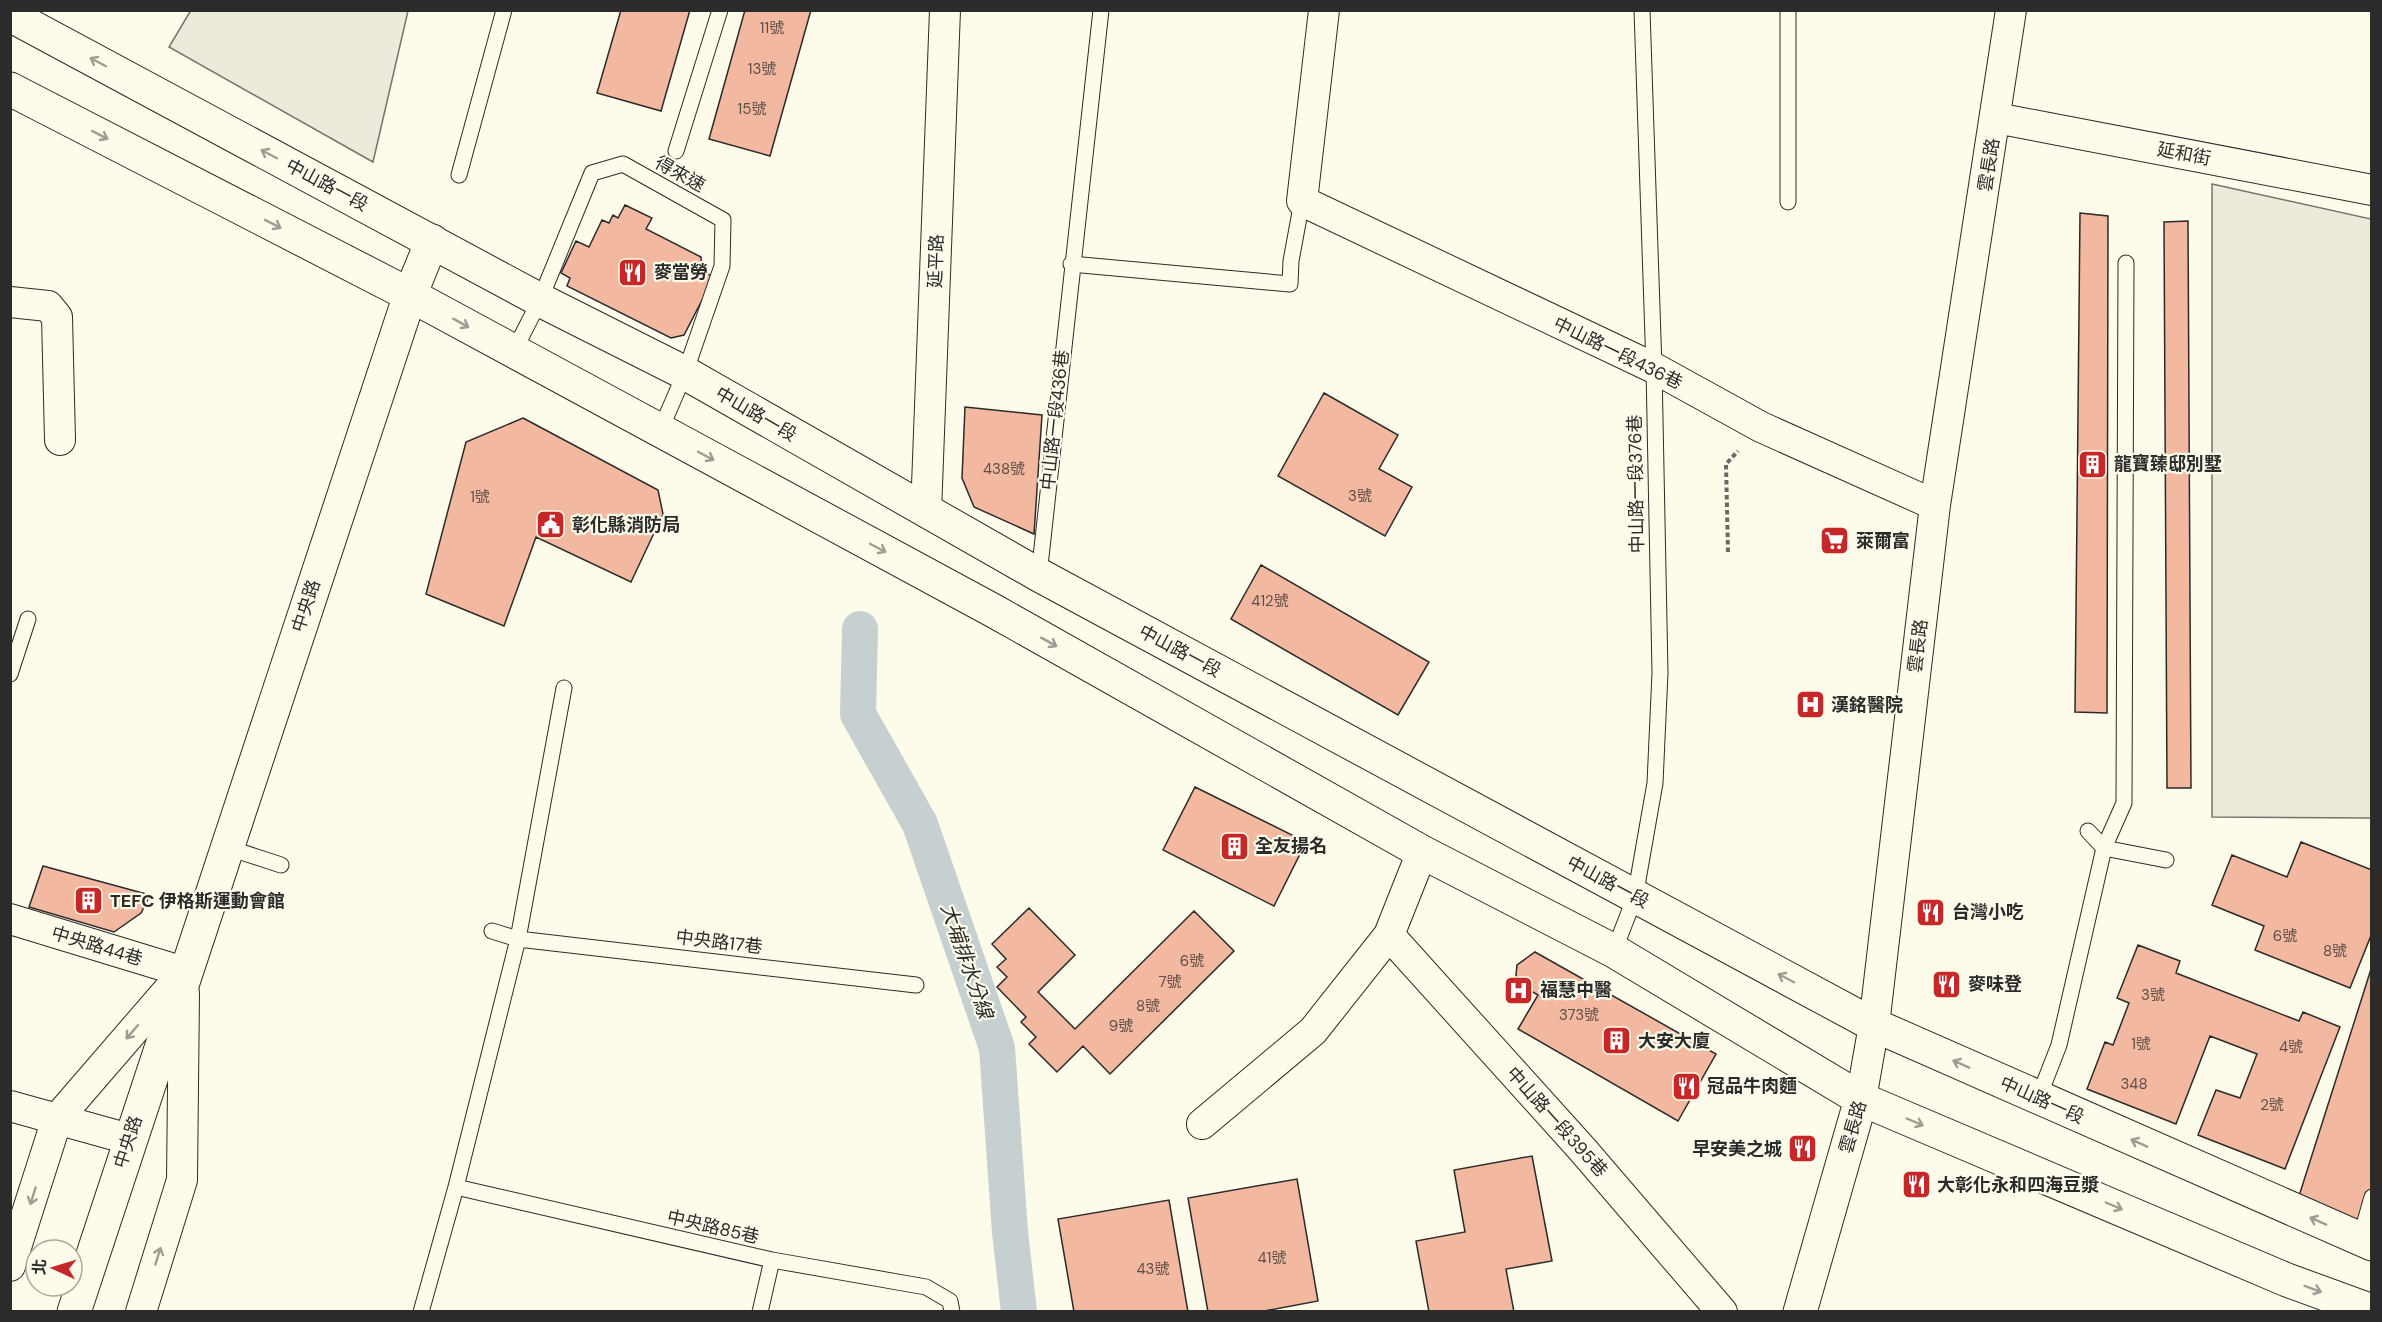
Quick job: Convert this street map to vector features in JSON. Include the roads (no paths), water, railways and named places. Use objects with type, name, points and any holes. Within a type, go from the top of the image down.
[{"type":"main road","name":"中山路一段","points":[[10,15],[540,300],[685,373],[1039,575],[1874,1025],[2366,1242]]},
{"type":"main road","points":[[10,89],[410,294],[994,611],[1422,852],[1614,951],[1861,1099],[2287,1280],[2372,1311]]},
{"type":"main road","name":"中央路","points":[[74,1311],[129,1138],[410,294],[432,241]]},
{"type":"main road","name":"雲長路","points":[[1800,1311],[1861,1099]]},
{"type":"street","name":"延平路","points":[[926,512],[945,10]]},
{"type":"street","points":[[1302,201],[1324,10]]},
{"type":"street","name":"雲長路","points":[[1861,1099],[1874,1025],[1935,505],[2011,10]]},
{"type":"street","name":"延和街","points":[[1996,118],[2372,190]]},
{"type":"street","name":"中山路一段436巷","points":[[1302,201],[1653,368],[1761,427],[1935,505]]},
{"type":"street","points":[[10,302],[48,306],[57,317],[60,440]]},
{"type":"street","points":[[1202,1124],[1313,1030],[1389,935],[1422,852]]},
{"type":"street","name":"中央路44巷","points":[[10,919],[184,972]]},
{"type":"street","name":"中山路一段395巷","points":[[1389,935],[1582,1149],[1722,1311]]},
{"type":"street","name":"中央路","points":[[10,1266],[57,1119],[184,972]]},
{"type":"street","name":"中央路","points":[[141,1311],[182,1180],[184,972]]},
{"type":"street","points":[[10,1106],[129,1138]]},
{"type":"lane","points":[[459,175],[504,10]]},
{"type":"lane","points":[[676,151],[720,10]]},
{"type":"lane","name":"中山路一段436巷","points":[[1039,575],[1071,264],[1101,10]]},
{"type":"lane","name":"中山路一段376巷","points":[[1614,951],[1635,897],[1655,783],[1660,673],[1642,10]]},
{"type":"lane","points":[[1788,10],[1788,202]]},
{"type":"lane","name":"得來速","points":[[514,351],[540,300],[592,173],[623,164],[723,220],[722,266],[685,373],[660,431]]},
{"type":"lane","points":[[1071,264],[1290,284],[1291,261],[1302,201]]},
{"type":"lane","points":[[2038,1099],[2059,1045],[2104,848],[2124,803],[2126,264]]},
{"type":"lane","points":[[10,674],[28,619]]},
{"type":"lane","points":[[421,1311],[456,1187],[518,939],[564,688]]},
{"type":"lane","points":[[2088,831],[2104,848],[2166,860]]},
{"type":"lane","points":[[226,847],[281,865]]},
{"type":"lane","name":"中央路17巷","points":[[492,931],[518,939],[916,985]]},
{"type":"lane","name":"中央路85巷","points":[[456,1187],[772,1260],[926,1287],[950,1301],[952,1311]]},
{"type":"lane","points":[[2366,1242],[2372,1197]]},
{"type":"lane","points":[[760,1311],[772,1260]]},
{"type":"waterway","name":"大埔排水分線","points":[[860,629],[858,714],[920,824],[997,1048],[1010,1232],[1019,1312]]},
{"type":"place","name":"麥當勞","points":[[633,272]]},
{"type":"place","name":"龍寶臻邸別墅","points":[[2093,464]]},
{"type":"place","name":"彰化縣消防局","points":[[551,525]]},
{"type":"place","name":"萊爾富","points":[[1835,541]]},
{"type":"place","name":"漢銘醫院","points":[[1810,705]]},
{"type":"place","name":"全友揚名","points":[[1234,846]]},
{"type":"place","name":"TEFC 伊格斯運動會館","points":[[89,901]]},
{"type":"place","name":"台灣小吃","points":[[1931,912]]},
{"type":"place","name":"麥味登","points":[[1947,984]]},
{"type":"place","name":"福慧中醫","points":[[1519,990]]},
{"type":"place","name":"大安大廈","points":[[1617,1041]]},
{"type":"place","name":"冠品牛肉麵","points":[[1686,1086]]},
{"type":"place","name":"早安美之城","points":[[1803,1149]]},
{"type":"place","name":"大彰化永和四海豆漿","points":[[1916,1185]]}]
